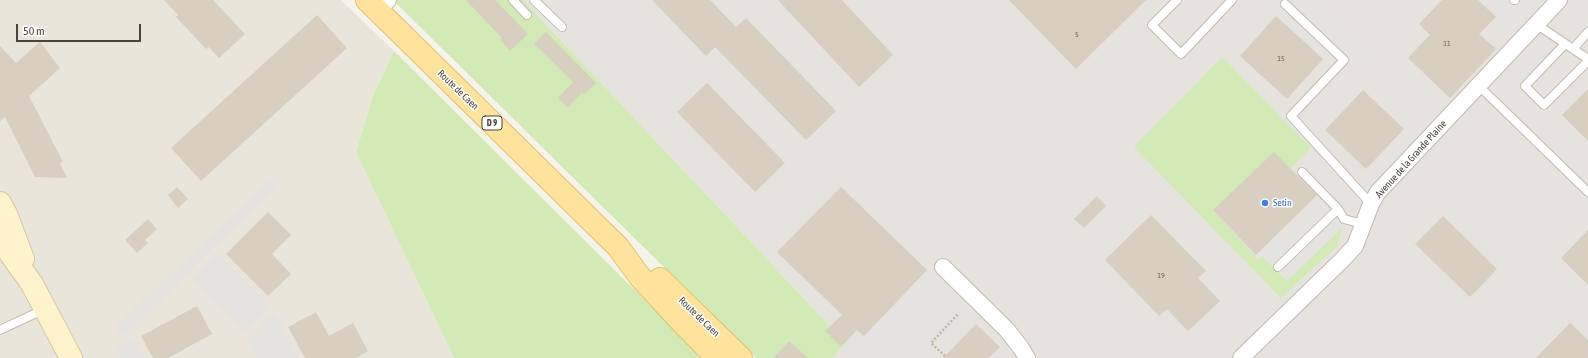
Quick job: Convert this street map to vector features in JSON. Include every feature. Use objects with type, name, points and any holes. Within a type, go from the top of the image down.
[{"type":"main road","name":"Route de Caen","points":[[377,3],[618,247],[646,282],[717,358]]},
{"type":"main road","points":[[0,203],[6,214],[32,284],[71,358]]},
{"type":"main road","points":[[0,239],[32,284]]},
{"type":"main road","name":"Route de Caen","points":[[618,247],[648,268],[741,358]]},
{"type":"street","name":"Avenue de la Grande Plaine","points":[[1241,358],[1344,259],[1354,246],[1371,204],[1378,192],[1559,0]]},
{"type":"street","points":[[943,267],[1007,330],[1027,358]]},
{"type":"lane","points":[[513,0],[527,15]]},
{"type":"lane","points":[[534,0],[562,27]]},
{"type":"lane","points":[[1177,0],[1152,25],[1182,54],[1232,0]]},
{"type":"lane","points":[[1285,4],[1344,60],[1291,116],[1371,204]]},
{"type":"lane","points":[[1536,24],[1573,49],[1588,60],[1544,105],[1525,86],[1565,44]]},
{"type":"lane","points":[[1573,49],[1588,32]]},
{"type":"lane","points":[[1479,86],[1588,192]]},
{"type":"lane","points":[[1302,172],[1338,209],[1344,219],[1363,224]]},
{"type":"lane","points":[[1278,267],[1338,209]]},
{"type":"lane","points":[[0,330],[45,309]]},
{"type":"path","points":[[945,356],[931,343],[959,313]]},
{"type":"shaded area","points":[[0,0],[341,0],[394,51],[373,96],[356,152],[454,358],[0,358]]},
{"type":"shaded area","points":[[523,0],[1588,0],[1588,358],[832,358],[846,343]]},
{"type":"shaded area","points":[[1280,0],[1314,0],[1368,52],[1359,61],[1339,42],[1323,59],[1270,11]]},
{"type":"shaded area","points":[[1487,0],[1539,0],[1515,27]]},
{"type":"shaded area","points":[[1308,154],[1349,195],[1343,227],[1287,281],[1262,256],[1329,190],[1301,161]]},
{"type":"shaded area","points":[[270,178],[278,186],[123,336],[115,328]]},
{"type":"shaded area","points":[[217,253],[271,307],[245,332],[191,279]]},
{"type":"shaded area","points":[[927,276],[976,323],[941,358],[840,358]]},
{"type":"shaded area","points":[[276,313],[298,358],[257,358],[247,338],[255,334],[263,320]]},
{"type":"shaded area","points":[[135,337],[146,358],[120,358],[115,347]]},
{"type":"green space","points":[[393,0],[523,0],[846,343],[832,358],[756,358]]},
{"type":"green space","points":[[394,51],[703,358],[454,358],[356,152],[373,96]]},
{"type":"green space","points":[[1222,57],[1311,148],[1290,169],[1274,152],[1213,210],[1258,260],[1262,256],[1287,281],[1343,227],[1336,247],[1281,298],[1134,147]]},
{"type":"building","points":[[164,0],[213,0],[245,34],[219,58],[209,47],[206,49],[176,17],[178,15]]},
{"type":"building","points":[[466,0],[495,0],[528,34],[510,51],[500,40],[502,38]]},
{"type":"building","points":[[652,0],[710,0],[736,27],[746,18],[836,111],[806,140],[715,47],[706,56]]},
{"type":"building","points":[[778,0],[842,0],[893,55],[859,87]]},
{"type":"building","points":[[1009,0],[1146,0],[1076,69]]},
{"type":"building","points":[[1442,0],[1478,0],[1496,17],[1479,34],[1496,49],[1450,98],[1408,58],[1430,35],[1419,24]]},
{"type":"building","points":[[317,15],[347,48],[201,181],[171,148]]},
{"type":"building","points":[[1276,16],[1323,59],[1287,99],[1240,56]]},
{"type":"building","points":[[546,32],[596,83],[585,94],[582,92],[568,107],[558,98],[573,82],[534,44]]},
{"type":"building","points":[[40,42],[60,68],[29,96],[63,162],[60,163],[67,178],[35,177],[5,117],[0,121],[0,46],[16,63]]},
{"type":"building","points":[[707,83],[785,163],[755,192],[677,112]]},
{"type":"building","points":[[1588,89],[1588,141],[1562,115]]},
{"type":"building","points":[[1363,90],[1404,129],[1366,169],[1325,130]]},
{"type":"building","name":"Setin","points":[[1274,152],[1317,195],[1256,255],[1213,210]]},
{"type":"building","points":[[177,187],[188,199],[178,208],[168,195]]},
{"type":"building","points":[[841,187],[927,270],[864,336],[857,330],[841,347],[825,331],[842,315],[777,252]]},
{"type":"building","points":[[1097,196],[1106,206],[1084,228],[1074,219]]},
{"type":"building","points":[[268,212],[291,235],[272,254],[291,274],[268,296],[226,254]]},
{"type":"building","points":[[1151,215],[1206,271],[1198,278],[1220,301],[1188,331],[1167,309],[1159,316],[1105,260]]},
{"type":"building","points":[[1443,216],[1497,269],[1470,297],[1415,244]]},
{"type":"building","points":[[148,219],[157,229],[145,240],[148,243],[137,253],[125,240]]},
{"type":"building","points":[[1588,230],[1588,285],[1561,258]]},
{"type":"building","points":[[197,306],[212,334],[168,358],[153,358],[141,336]]},
{"type":"building","points":[[316,312],[329,336],[353,323],[368,351],[356,358],[305,358],[288,327]]},
{"type":"building","points":[[1570,323],[1588,340],[1588,358],[1536,358]]},
{"type":"building","points":[[976,324],[1000,347],[989,358],[943,358]]},
{"type":"building","points":[[789,341],[808,358],[773,358]]},
{"type":"place","name":"Setin","points":[[1265,203]]}]
